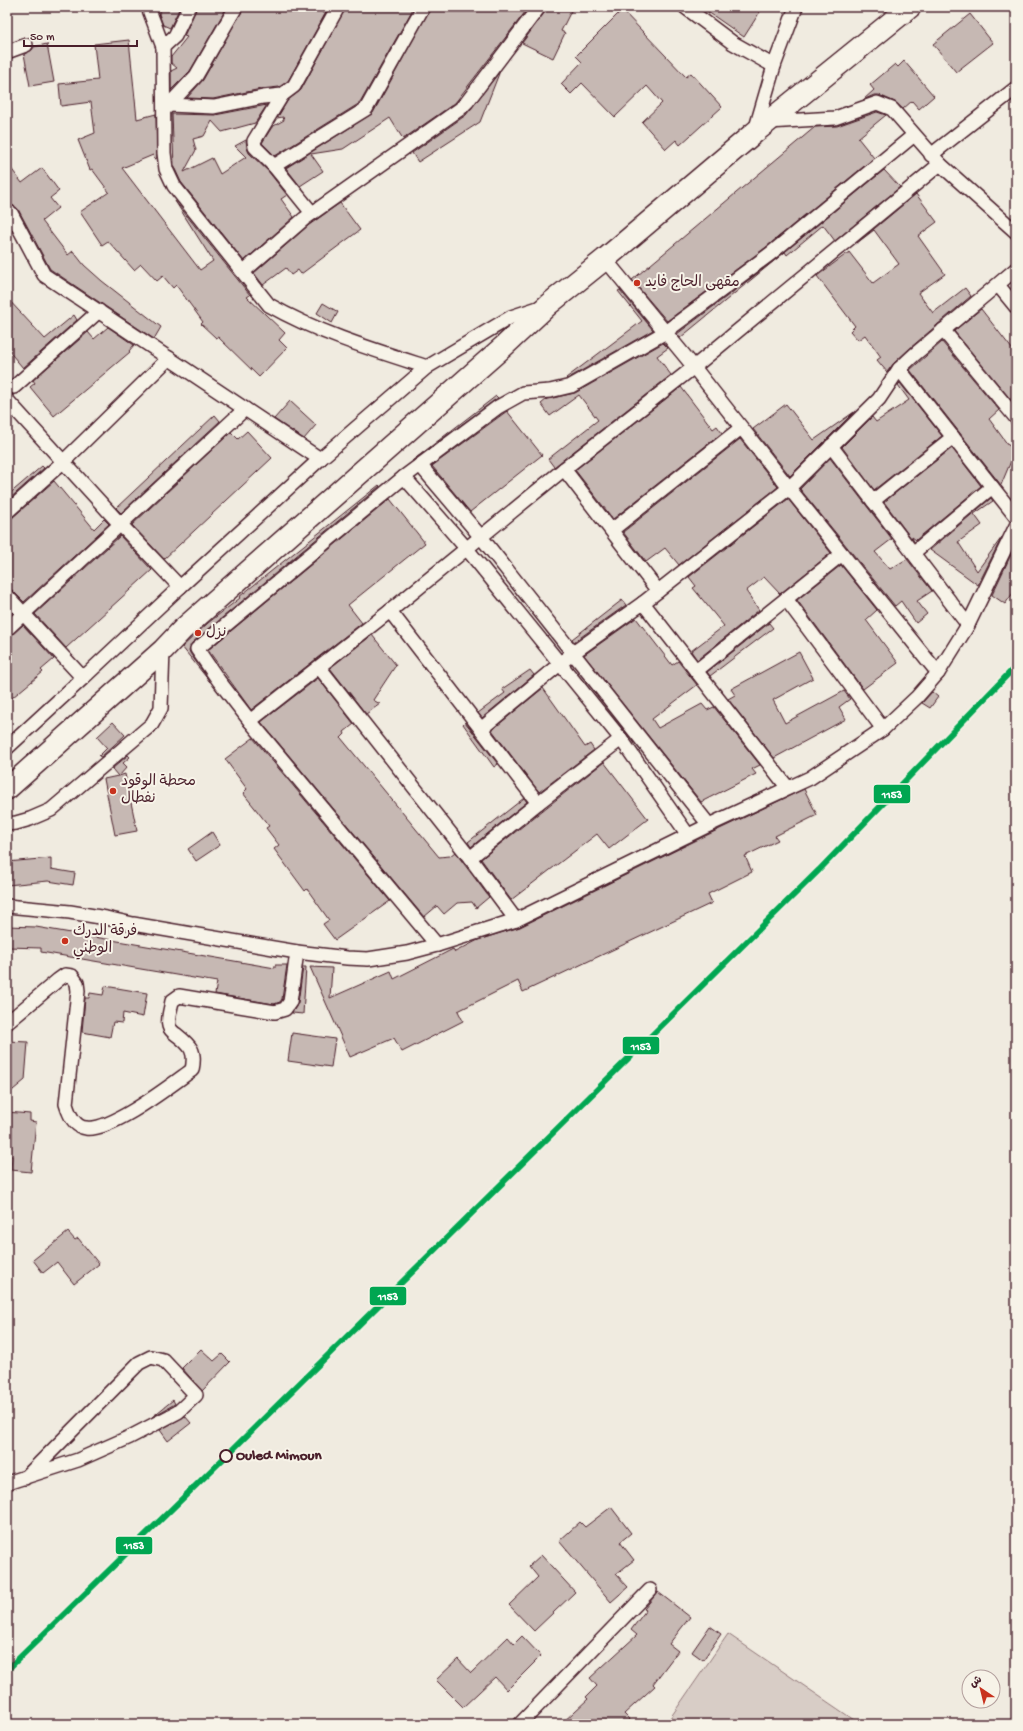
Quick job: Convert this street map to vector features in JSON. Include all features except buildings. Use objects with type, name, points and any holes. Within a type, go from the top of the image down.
[{"type":"main road","points":[[7,789],[163,650],[183,630],[503,347],[549,304],[605,259],[760,128],[910,7]]},
{"type":"street","points":[[148,7],[163,47],[166,108],[165,161],[166,169],[174,186],[269,305],[290,317],[382,353],[427,367]]},
{"type":"street","points":[[163,47],[175,36],[190,7]]},
{"type":"street","points":[[166,108],[196,76],[236,7]]},
{"type":"street","points":[[312,213],[274,166],[256,149],[254,141],[282,95],[294,86],[338,7]]},
{"type":"street","points":[[274,166],[366,109],[423,7]]},
{"type":"street","points":[[243,272],[312,213],[460,109],[467,102],[539,7]]},
{"type":"street","points":[[684,7],[733,43],[774,66]]},
{"type":"street","points":[[796,7],[774,66],[760,128],[835,118],[877,103],[892,108],[936,159],[1016,232]]},
{"type":"street","points":[[7,52],[26,45]]},
{"type":"street","points":[[250,721],[390,611],[564,469],[694,367],[936,159],[1016,88]]},
{"type":"street","points":[[166,108],[214,107],[282,95]]},
{"type":"street","points":[[197,649],[404,477],[507,401],[523,393],[550,391],[571,386],[664,333],[770,254],[914,135]]},
{"type":"street","points":[[8,212],[44,275],[320,459]]},
{"type":"street","points":[[605,259],[664,333],[694,367],[741,428],[938,673]]},
{"type":"street","points":[[481,729],[573,652],[643,603],[789,488],[879,399],[899,369],[914,354],[1016,269]]},
{"type":"street","points":[[998,285],[1016,307]]},
{"type":"street","points":[[7,748],[320,459],[427,367],[511,317],[549,304]]},
{"type":"street","points":[[9,386],[99,311]]},
{"type":"street","points":[[943,330],[1016,418]]},
{"type":"street","points":[[7,512],[64,461],[169,358]]},
{"type":"street","points":[[899,369],[1016,517]]},
{"type":"street","points":[[7,400],[120,524],[180,587]]},
{"type":"street","points":[[7,630],[245,409]]},
{"type":"street","points":[[612,530],[741,428]]},
{"type":"street","points":[[873,501],[953,437]]},
{"type":"street","points":[[831,446],[968,625]]},
{"type":"street","points":[[420,466],[481,537],[709,825]]},
{"type":"street","points":[[564,469],[658,591]]},
{"type":"street","points":[[404,477],[467,549],[621,739],[688,835]]},
{"type":"street","points":[[913,553],[992,487]]},
{"type":"street","points":[[7,906],[106,918],[132,924],[297,952],[368,959],[437,945],[516,920],[688,835],[810,778],[883,729],[918,697],[938,673],[968,625],[1016,526]]},
{"type":"street","points":[[696,671],[842,554]]},
{"type":"street","points":[[7,596],[83,678]]},
{"type":"street","points":[[786,599],[883,729]]},
{"type":"street","points":[[643,603],[788,788]]},
{"type":"street","points":[[390,611],[538,803]]},
{"type":"street","points":[[183,630],[216,677],[250,721],[437,945]]},
{"type":"street","points":[[7,824],[30,819],[51,810],[152,724],[161,708],[163,650]]},
{"type":"street","points":[[319,667],[470,858],[516,920]]},
{"type":"street","points":[[470,858],[621,739]]},
{"type":"street","points":[[7,1023],[58,980],[65,975],[72,976],[77,983],[78,991],[66,1104],[72,1120],[81,1127],[92,1128],[112,1122],[154,1097],[192,1070],[194,1061],[190,1045],[172,1031],[169,1026],[171,1006],[175,998],[179,996],[275,1012],[285,1009],[290,1002],[297,952]]},
{"type":"street","points":[[7,1483],[25,1478],[78,1460],[130,1437],[178,1412],[196,1395],[163,1360],[151,1357],[139,1363],[25,1478]]},
{"type":"street","points":[[520,1724],[650,1590]]},
{"type":"shaded area","points":[[728,1634],[860,1724],[666,1724]]},
{"type":"transit line","name":"1153","points":[[7,1670],[226,1456],[819,870],[1016,666]]},
{"type":"place","name":"مقهى الحاج فايد","points":[[637,283]]},
{"type":"place","name":"نزل","points":[[198,633]]},
{"type":"place","name":"محطة الوقود نفطال","points":[[113,791]]},
{"type":"place","name":"فرقة الدرك الوطني","points":[[65,941]]},
{"type":"place","name":"Ouled Mimoun","points":[[226,1456]]}]
